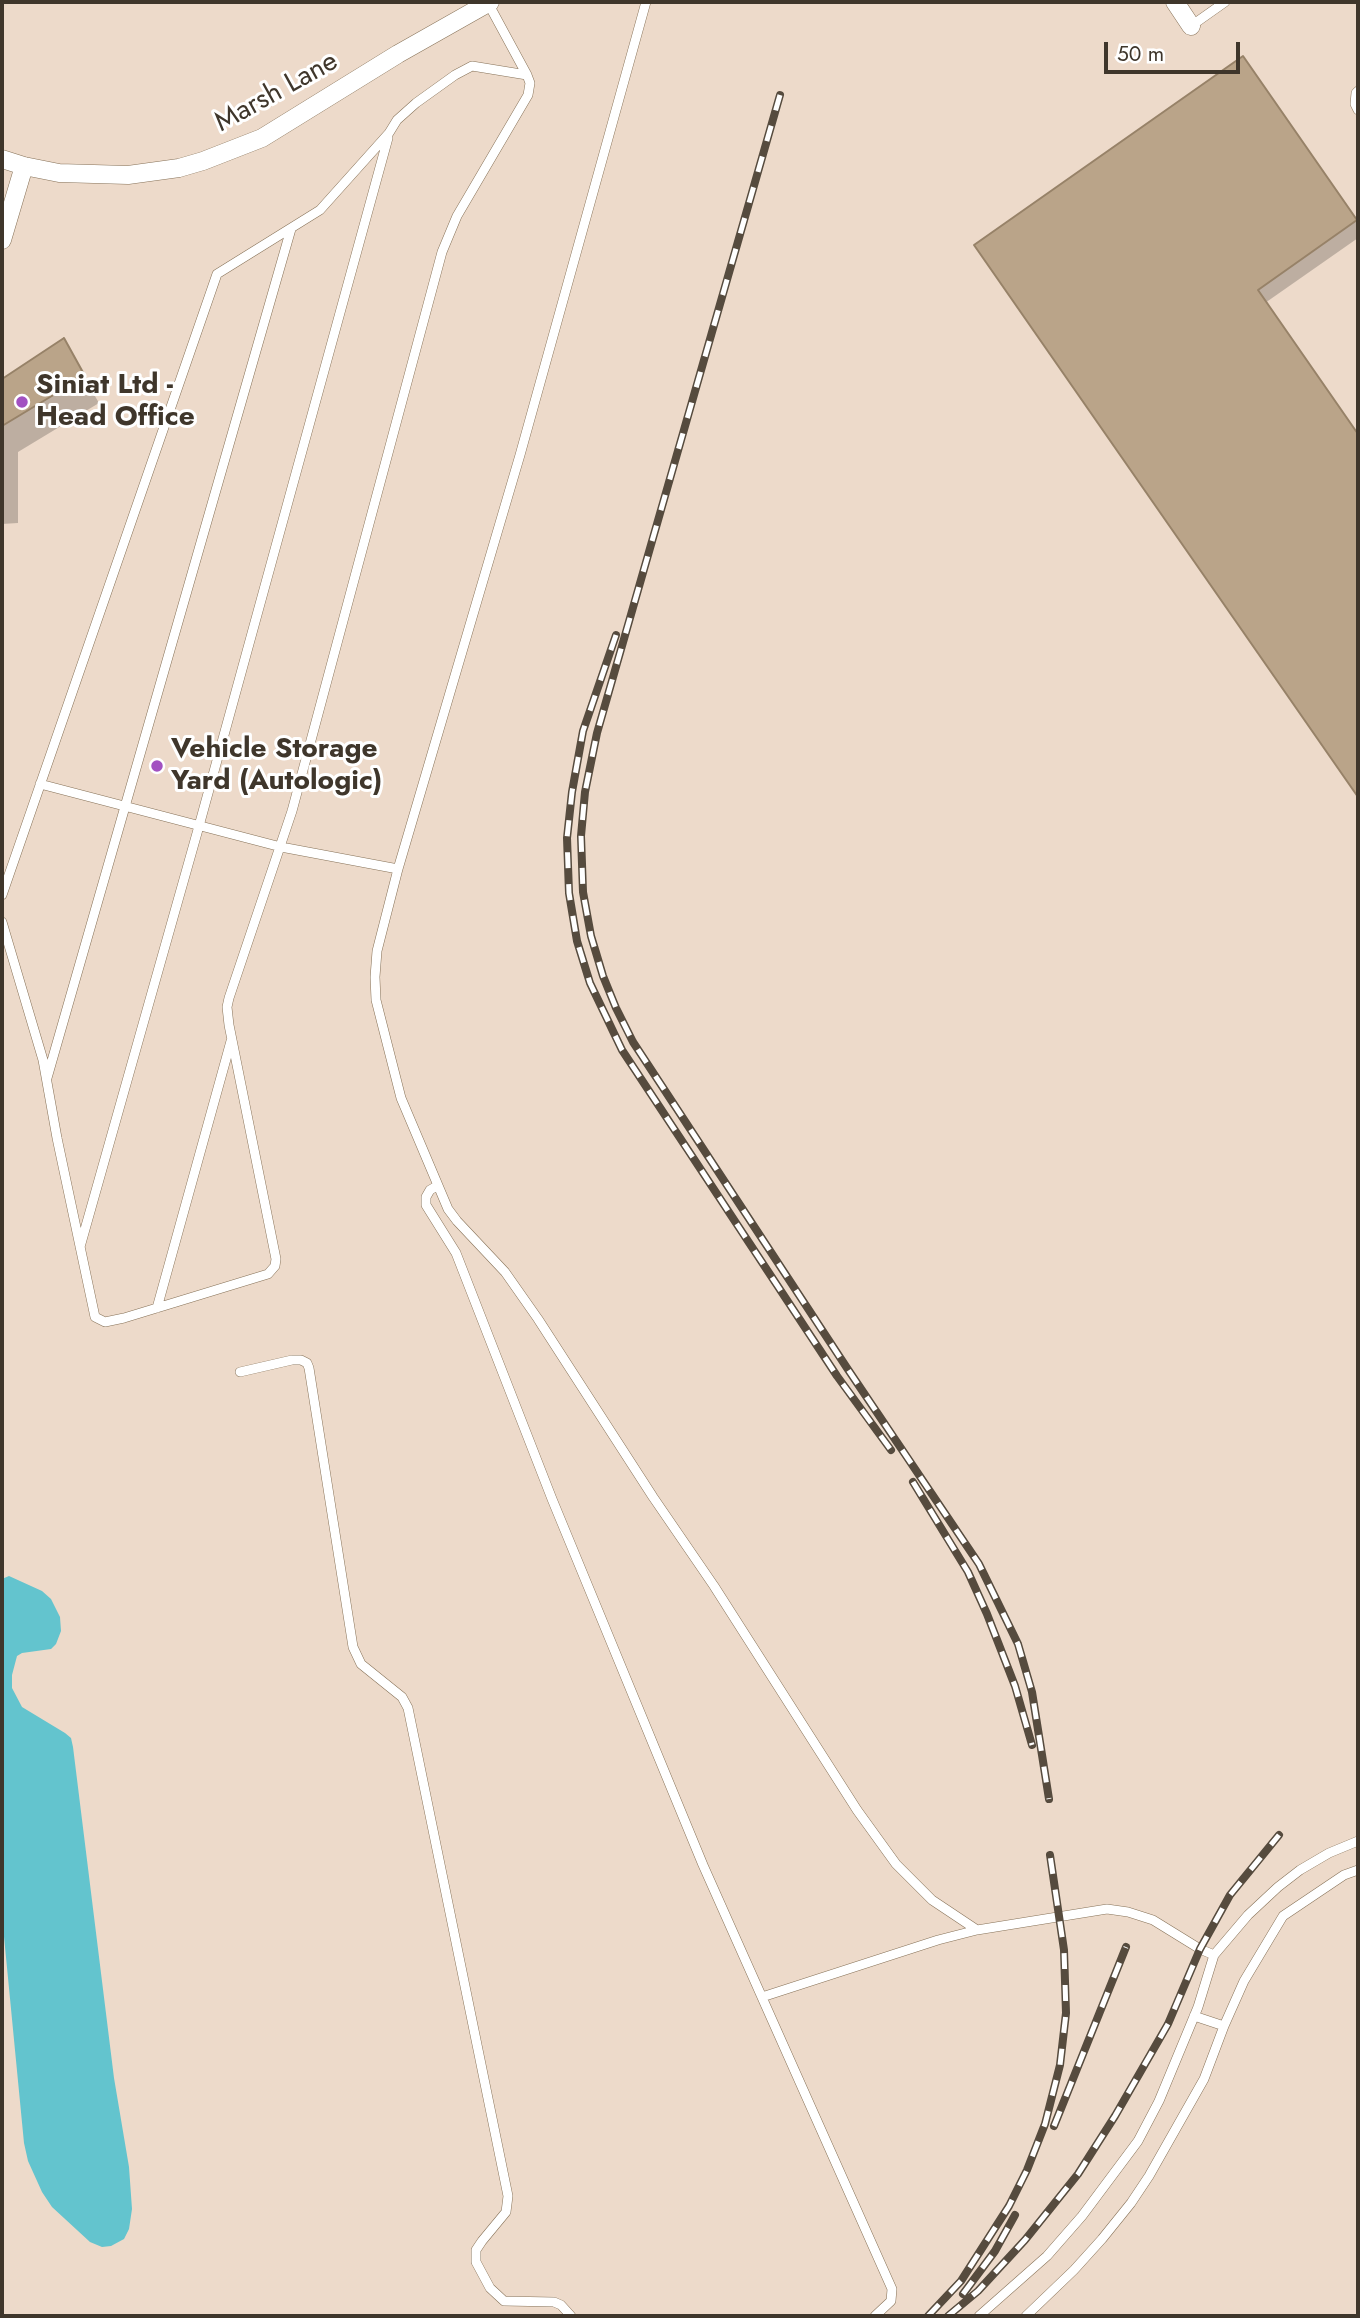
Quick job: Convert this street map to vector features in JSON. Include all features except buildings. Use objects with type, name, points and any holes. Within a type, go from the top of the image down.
[{"type":"street","name":"Marsh Lane","points":[[2,159],[59,173],[128,175],[179,168],[214,158],[262,138],[488,2]]},
{"type":"street","points":[[1175,2],[1191,26]]},
{"type":"street","points":[[2,240],[24,166]]},
{"type":"lane","points":[[2,922],[37,1036],[92,1312],[99,1321],[114,1320],[268,1274],[275,1266],[274,1249],[232,1039],[228,1016],[229,998],[281,847],[439,264],[457,216],[528,95],[530,83],[527,75],[488,2]]},
{"type":"lane","points":[[646,2],[520,455],[398,869],[377,951],[376,1000],[405,1111],[437,1186],[457,1221],[497,1263],[538,1319],[867,1824],[896,1864],[924,1893],[951,1915],[977,1930]]},
{"type":"lane","points":[[1191,26],[1225,2]]},
{"type":"lane","points":[[2,895],[3,883],[40,784],[216,274],[309,218],[331,199],[397,120],[464,69],[472,66],[527,75]]},
{"type":"lane","points":[[1358,91],[1358,110]]},
{"type":"lane","points":[[80,1250],[389,132]]},
{"type":"lane","points":[[47,1080],[290,229]]},
{"type":"lane","points":[[40,784],[281,847],[398,869]]},
{"type":"lane","points":[[157,1308],[232,1039]]},
{"type":"lane","points":[[437,1186],[430,1190],[426,1205],[456,1253],[557,1512],[703,1865],[892,2289],[891,2301],[875,2316]]},
{"type":"lane","points":[[240,1373],[292,1360],[307,1363],[349,1634],[356,1656],[369,1672],[402,1697],[408,1708],[508,2196],[506,2212],[482,2241],[475,2256],[476,2262],[491,2288],[504,2301],[555,2302],[571,2316]]},
{"type":"lane","points":[[979,2316],[1047,2256],[1114,2175],[1138,2141],[1159,2101],[1194,2016],[1214,1955],[1248,1915],[1278,1887],[1329,1853],[1358,1841]]},
{"type":"lane","points":[[1026,2316],[1074,2270],[1131,2203],[1149,2176],[1204,2080],[1224,2026],[1253,1964],[1283,1916],[1344,1874],[1358,1870]]},
{"type":"lane","points":[[762,1997],[977,1930],[1107,1909],[1153,1920],[1200,1950],[1214,1955]]},
{"type":"lane","points":[[1194,2016],[1224,2026]]},
{"type":"shaded area","points":[[2,2],[1358,2],[1358,2316],[2,2316]]},
{"type":"water","points":[[9,1576],[42,1591],[51,1599],[60,1617],[61,1631],[51,1649],[17,1656],[12,1688],[22,1707],[65,1733],[71,1738],[73,1747],[114,2078],[129,2167],[132,2209],[129,2229],[124,2239],[111,2246],[102,2247],[90,2242],[52,2207],[28,2161],[24,2143],[2,1916],[2,1579]]},
{"type":"railway","points":[[780,95],[597,733],[585,792],[581,836],[583,892],[591,936],[603,976],[633,1042],[979,1564],[1018,1644],[1032,1692],[1049,1799]]},
{"type":"railway","points":[[616,635],[583,731],[567,838],[569,893],[577,941],[590,983],[622,1050],[837,1376],[891,1450]]},
{"type":"railway","points":[[913,1482],[968,1572],[1015,1686],[1032,1745]]},
{"type":"railway","points":[[948,2316],[978,2291],[1025,2240],[1078,2174],[1168,2024],[1200,1949],[1230,1895],[1279,1835]]},
{"type":"railway","points":[[928,2316],[961,2281],[1009,2206],[1045,2124],[1060,2065],[1066,2013],[1064,1950],[1050,1855]]},
{"type":"railway","points":[[1054,2126],[1126,1947]]},
{"type":"railway","points":[[963,2294],[995,2251],[1015,2215]]},
{"type":"place","name":"Siniat Ltd - Head Office","points":[[22,402]]},
{"type":"place","name":"Vehicle Storage Yard (Autologic)","points":[[157,766]]}]
